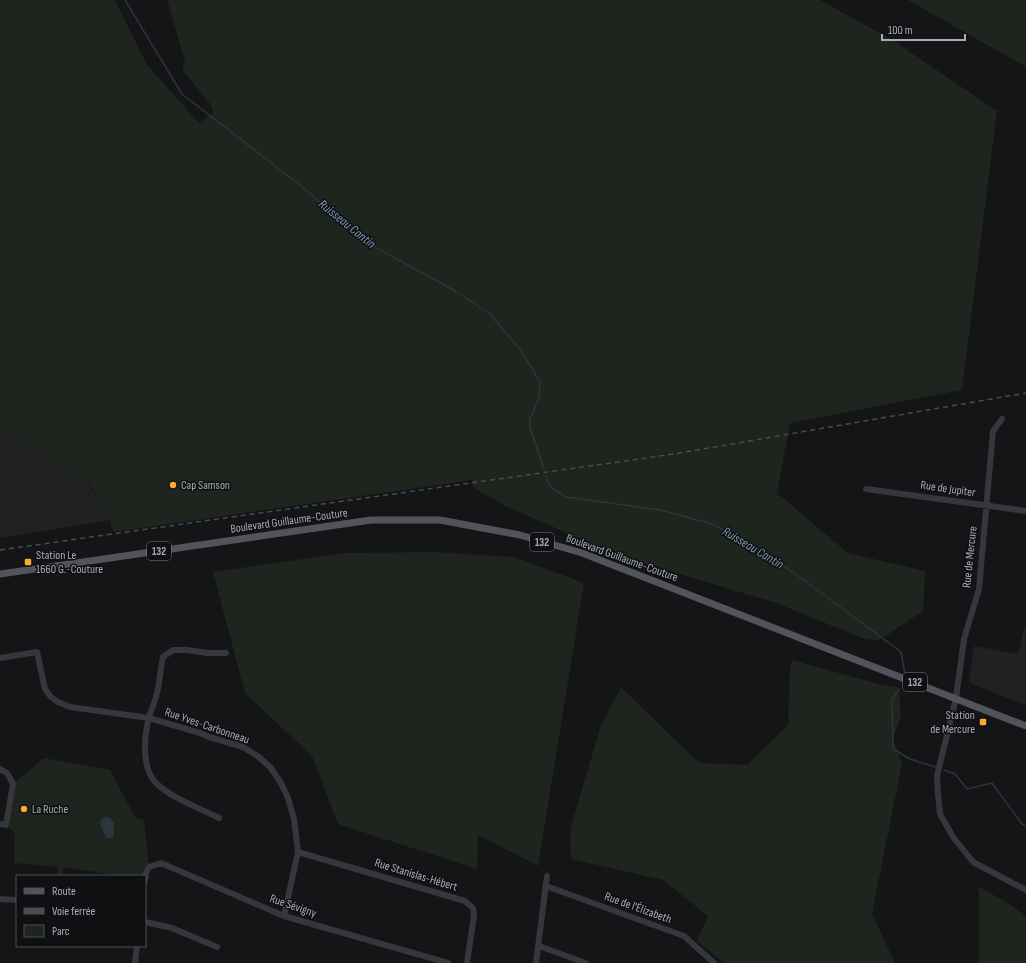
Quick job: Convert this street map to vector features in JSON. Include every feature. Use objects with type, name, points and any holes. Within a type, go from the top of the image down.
[{"type":"main road","name":"Boulevard Guillaume-Couture","points":[[0,574],[371,520],[440,520],[520,535],[582,553],[1026,726]]},
{"type":"street","name":"Rue de Mercure","points":[[1002,419],[993,431],[979,589],[964,639],[956,698],[938,776],[940,814],[953,837],[973,862],[1026,890]]},
{"type":"street","name":"Rue de Jupiter","points":[[866,488],[1026,511]]},
{"type":"street","points":[[219,818],[168,792],[157,784],[147,770],[146,748],[149,718],[156,696],[163,657],[173,650],[226,653]]},
{"type":"street","name":"Rue Yves-Carbonneau","points":[[0,658],[37,652],[45,689],[51,697],[70,707],[149,718],[243,747],[259,757],[271,768],[281,783],[288,798],[294,819],[298,852],[284,916]]},
{"type":"street","points":[[0,769],[7,773],[13,784],[6,825],[0,824]]},
{"type":"street","name":"Rue Stanislas-Hébert","points":[[298,852],[465,901],[472,908],[474,915],[467,963]]},
{"type":"street","name":"Rue Sévigny","points":[[146,875],[149,867],[161,863],[284,916],[448,963]]},
{"type":"street","points":[[536,963],[547,876]]},
{"type":"street","name":"Rue de l'Élizabeth","points":[[546,886],[684,936],[714,963]]},
{"type":"street","points":[[0,899],[16,900]]},
{"type":"street","points":[[146,922],[172,928],[217,947]]},
{"type":"street","points":[[539,946],[586,963]]},
{"type":"street","points":[[135,963],[137,947]]},
{"type":"shaded area","points":[[0,424],[80,476],[107,506],[111,520],[0,538]]},
{"type":"shaded area","points":[[1025,625],[1026,705],[969,683],[974,646],[1018,654]]},
{"type":"shaded area","points":[[106,817],[110,818],[114,823],[114,836],[112,838],[106,838],[100,824],[101,819]]},
{"type":"green space","points":[[0,0],[115,0],[147,65],[199,123],[213,113],[211,105],[182,70],[185,62],[167,0],[820,0],[894,41],[997,111],[962,390],[790,423],[777,493],[848,553],[925,571],[923,611],[878,641],[862,638],[776,603],[620,556],[505,506],[473,487],[472,480],[113,532],[107,506],[80,476],[56,464],[0,426]]},
{"type":"green space","points":[[908,0],[1026,0],[1026,67]]},
{"type":"green space","points":[[434,552],[514,557],[584,583],[538,866],[478,835],[477,869],[338,824],[312,756],[245,693],[213,572],[345,553]]},
{"type":"green space","points":[[792,660],[882,685],[897,687],[899,690],[901,716],[893,739],[902,764],[872,914],[895,963],[724,963],[697,941],[708,916],[663,880],[571,859],[570,830],[601,725],[621,687],[699,763],[747,765],[788,725],[790,669]]},
{"type":"green space","points":[[44,758],[110,770],[135,817],[144,820],[149,867],[145,875],[115,875],[64,867],[63,875],[57,875],[58,867],[14,863],[15,833],[6,825],[13,784]]},
{"type":"green space","points":[[979,887],[1010,904],[1026,918],[1026,963],[979,963]]},
{"type":"waterway","name":"Ruisseau Cantin","points":[[125,0],[182,94],[301,186],[373,246],[457,292],[490,314],[522,352],[540,382],[539,398],[530,419],[530,428],[544,469]]},
{"type":"waterway","name":"Ruisseau Cantin","points":[[546,476],[552,488],[566,497],[660,510],[712,524],[736,536],[762,554],[793,572],[901,652],[905,674]]},
{"type":"waterway","name":"Ruisseau Cantin","points":[[900,689],[892,699],[893,749],[910,759],[935,767]]},
{"type":"waterway","name":"Ruisseau Cantin","points":[[944,770],[955,774],[967,789],[992,783],[1022,824],[1026,826]]},
{"type":"railway","points":[[0,550],[674,454],[1026,393]]},
{"type":"place","name":"Cap Samson","points":[[173,485]]},
{"type":"place","name":"Station Le 1660 G.-Couture","points":[[28,562]]},
{"type":"place","name":"Station de Mercure","points":[[983,722]]},
{"type":"place","name":"La Ruche","points":[[24,809]]}]
